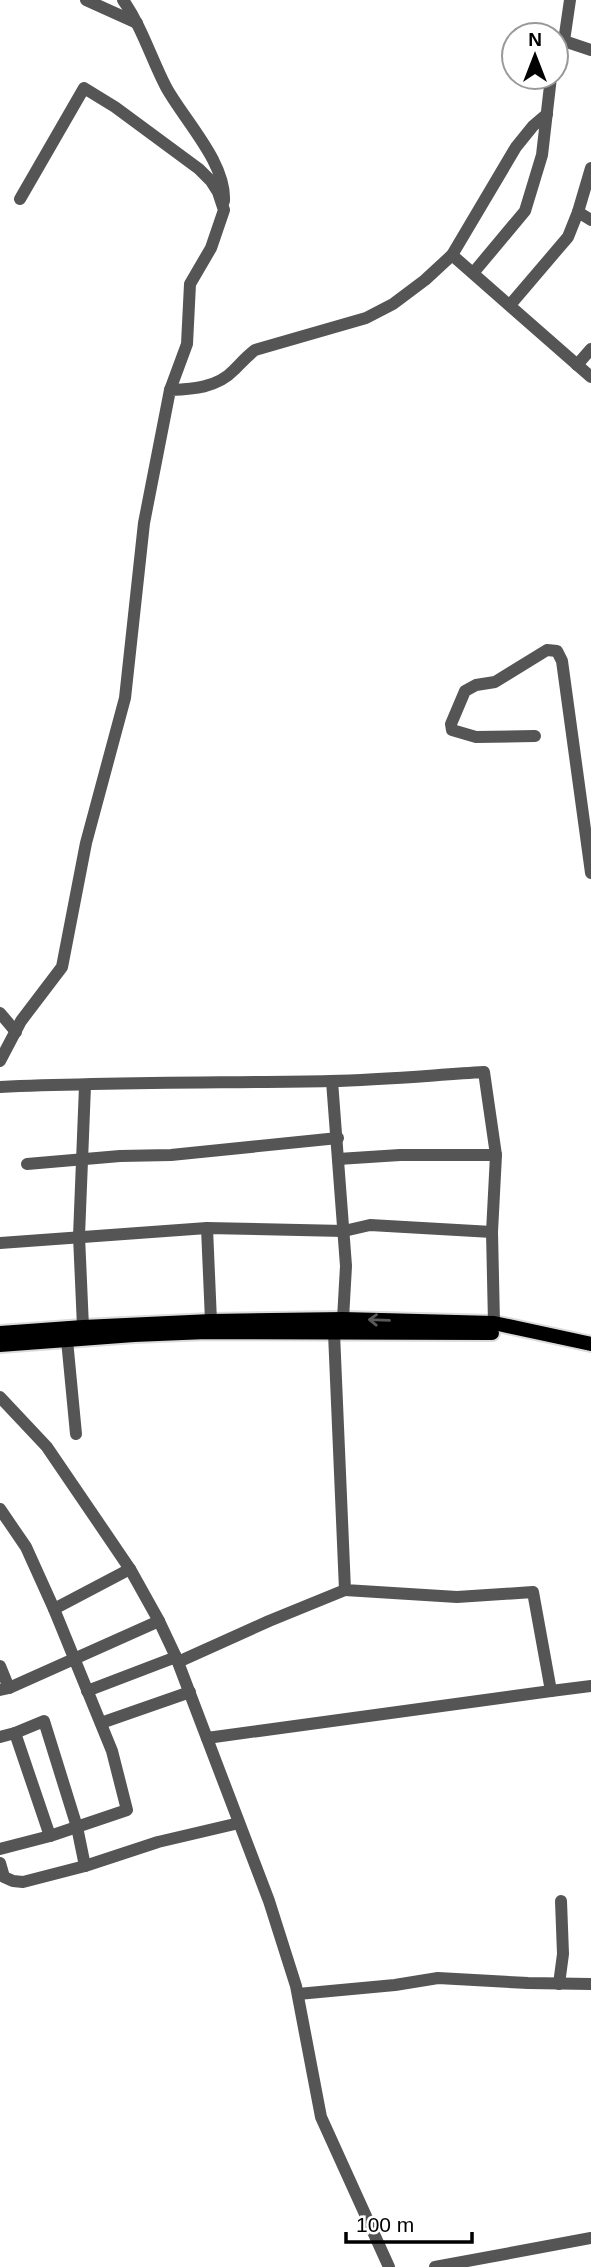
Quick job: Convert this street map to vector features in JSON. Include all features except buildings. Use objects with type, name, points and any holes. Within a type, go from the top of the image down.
[{"type":"main road","points":[[0,1345],[207,1332],[325,1328],[343,1319],[494,1323],[519,1331],[591,1345]]},
{"type":"main road","points":[[0,1333],[211,1321],[325,1328],[496,1333],[519,1331]]},
{"type":"street","points":[[86,0],[138,24]]},
{"type":"street","points":[[0,1061],[16,1032],[62,967],[86,843],[125,698],[144,523],[170,390],[187,344],[190,284],[211,248],[224,210],[225,188],[217,169],[165,84],[138,24],[123,0]]},
{"type":"street","points":[[565,21],[570,0]]},
{"type":"street","points":[[570,46],[591,50]]},
{"type":"street","points":[[20,199],[84,88],[115,107],[199,169],[218,192],[224,210]]},
{"type":"street","points":[[474,272],[525,211],[542,155],[549,91]]},
{"type":"street","points":[[170,390],[198,388],[219,381],[233,372],[254,350],[366,318],[393,304],[452,255],[516,147],[547,114]]},
{"type":"street","points":[[510,305],[568,237],[591,168]]},
{"type":"street","points":[[578,212],[591,220]]},
{"type":"street","points":[[452,255],[591,377]]},
{"type":"street","points":[[577,365],[591,349]]},
{"type":"street","points":[[535,736],[476,737],[452,730],[451,724],[465,691],[476,685],[495,682],[547,650],[557,651],[562,661],[591,873]]},
{"type":"street","points":[[0,1013],[16,1032]]},
{"type":"street","points":[[2,1085],[332,1081],[484,1072],[496,1155],[492,1232],[494,1323]]},
{"type":"street","points":[[332,1081],[346,1266],[343,1319]]},
{"type":"street","points":[[83,1327],[79,1236],[85,1086]]},
{"type":"street","points":[[27,1164],[120,1156],[171,1156],[338,1138]]},
{"type":"street","points":[[338,1159],[496,1155]]},
{"type":"street","points":[[0,1243],[207,1228],[344,1231],[370,1225],[492,1232]]},
{"type":"street","points":[[207,1228],[211,1321]]},
{"type":"street","points":[[325,1328],[345,1591]]},
{"type":"street","points":[[67,1340],[76,1434]]},
{"type":"street","points":[[2,1404],[47,1447],[130,1569],[177,1659],[269,1900],[298,1993],[321,2117],[389,2267]]},
{"type":"street","points":[[0,1509],[26,1547],[54,1609],[112,1751],[127,1810],[50,1836],[0,1849]]},
{"type":"street","points":[[54,1609],[130,1569]]},
{"type":"street","points":[[87,1691],[177,1659],[345,1591],[457,1597],[533,1592],[551,1691]]},
{"type":"street","points":[[0,1666],[5,1689],[159,1621]]},
{"type":"street","points":[[207,1738],[591,1686]]},
{"type":"street","points":[[101,1723],[190,1692]]},
{"type":"street","points":[[0,1737],[44,1721],[77,1827],[85,1866]]},
{"type":"street","points":[[15,1733],[50,1836]]},
{"type":"street","points":[[0,1863],[4,1877],[18,1882],[85,1866],[148,1845],[239,1823]]},
{"type":"street","points":[[559,1983],[563,1954],[561,1900]]},
{"type":"street","points":[[298,1993],[395,1985],[438,1978],[591,1984]]},
{"type":"street","points":[[435,2267],[591,2238]]}]
